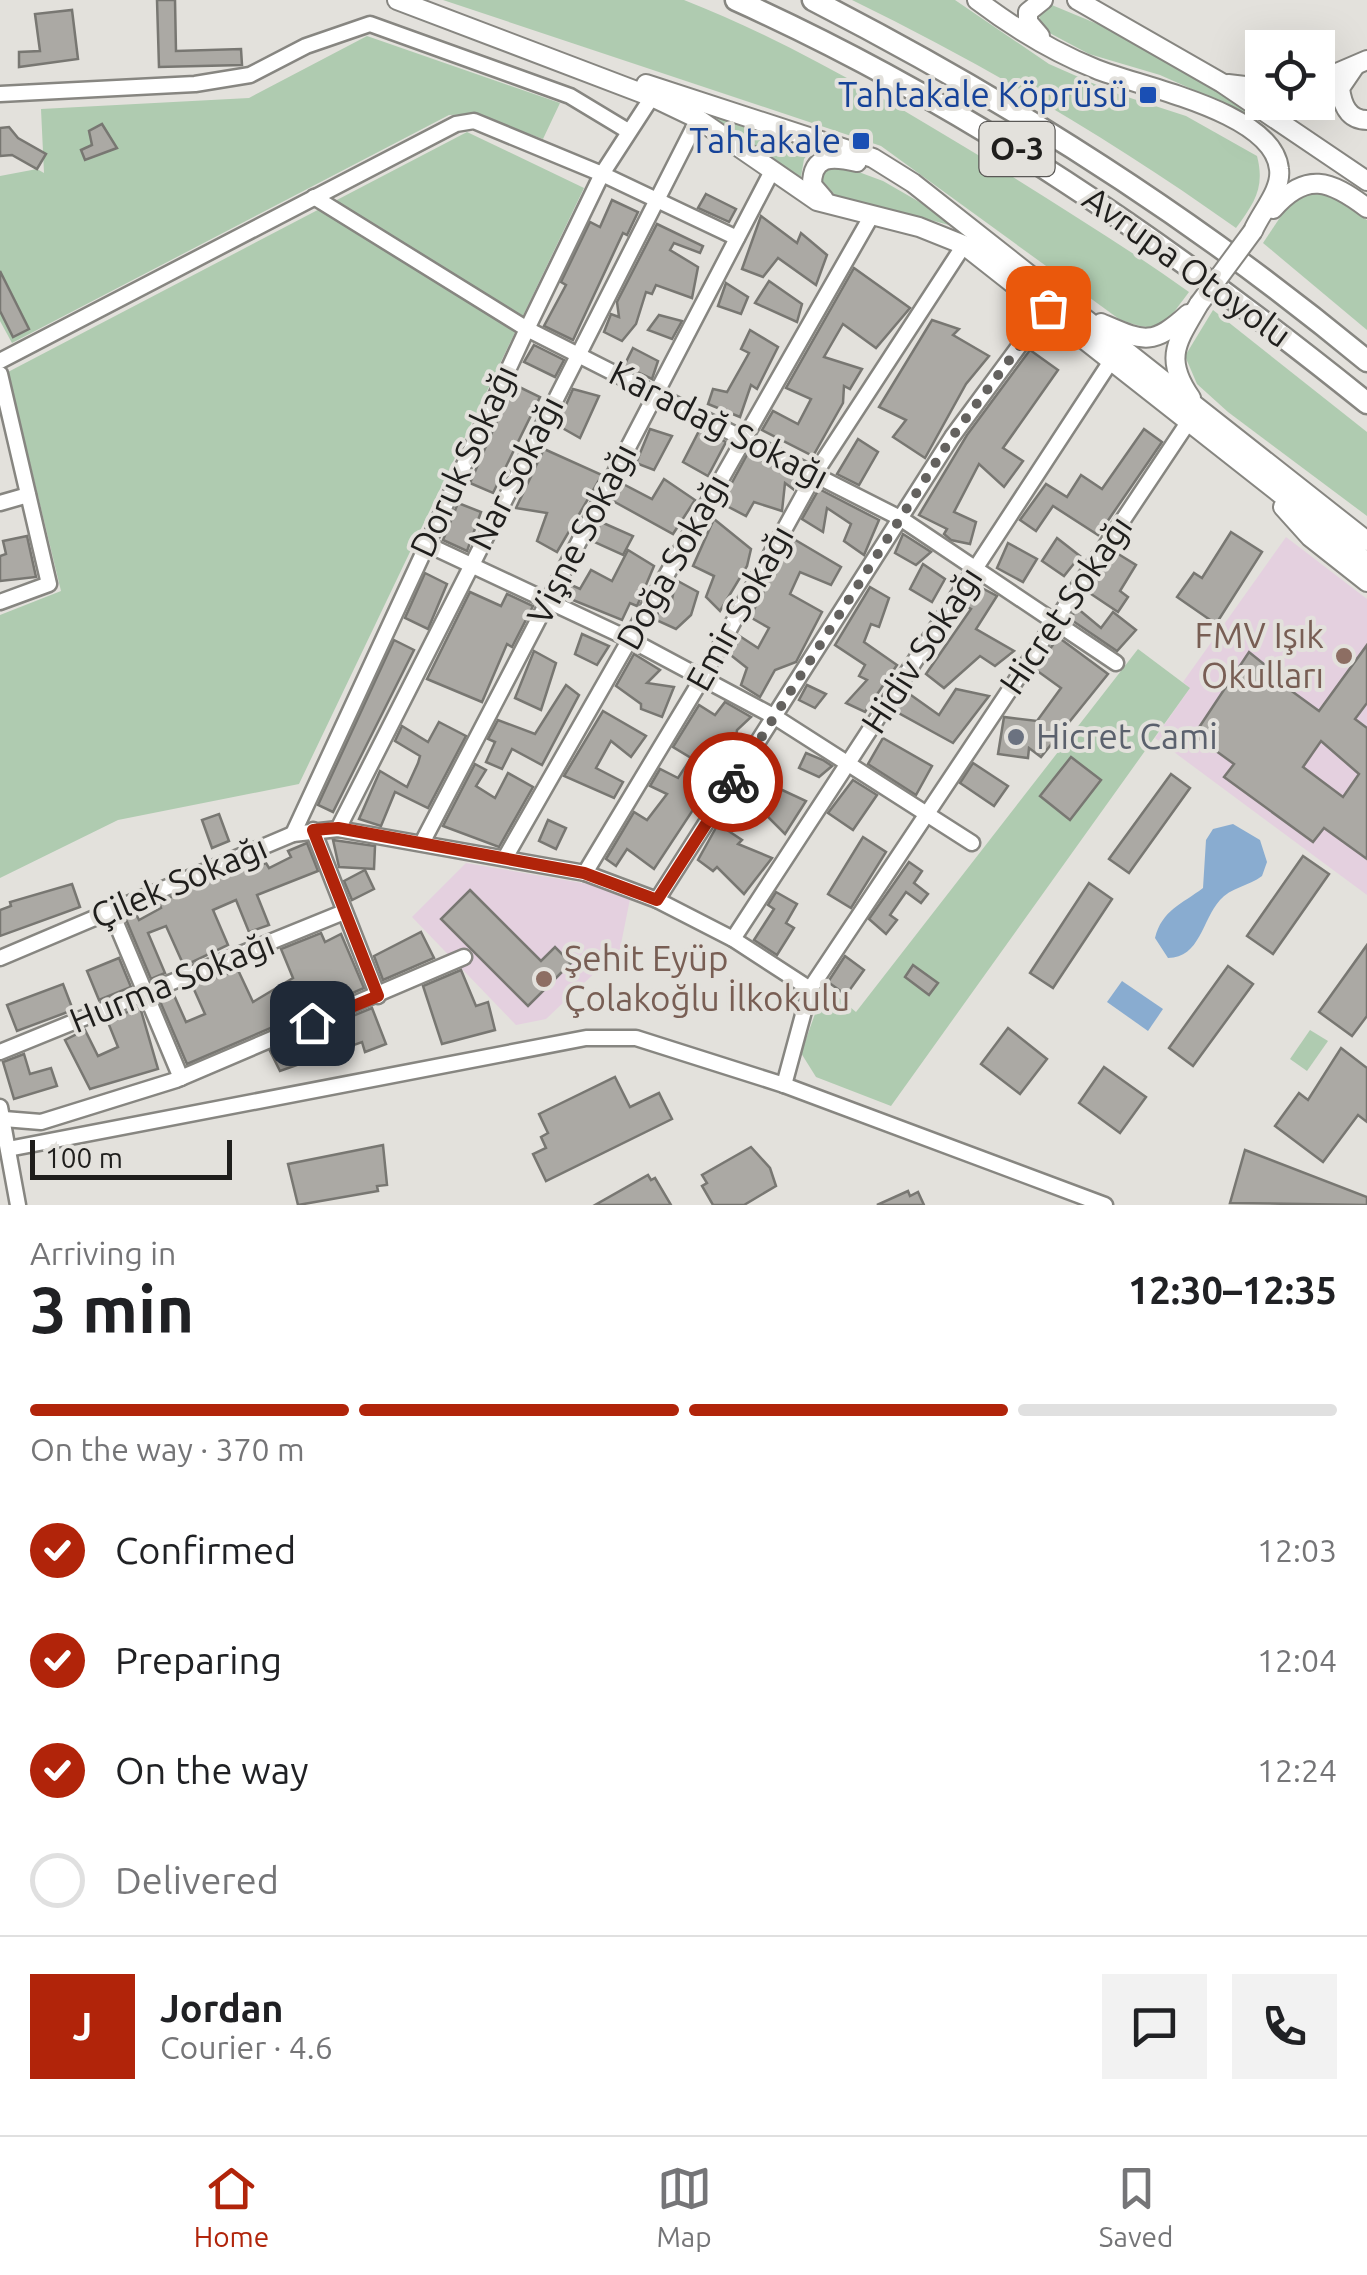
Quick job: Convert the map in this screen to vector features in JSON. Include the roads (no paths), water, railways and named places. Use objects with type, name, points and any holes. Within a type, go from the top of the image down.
[{"type":"highway","name":"Avrupa Otoyolu","points":[[736,0],[856,58],[1062,176],[1248,308],[1367,404]]},
{"type":"highway","name":"Avrupa Otoyolu","points":[[812,0],[984,91],[1088,156],[1248,267],[1367,361]]},
{"type":"main road","points":[[397,0],[559,59],[698,119],[771,173],[817,201],[964,245],[1367,562]]},
{"type":"main road","points":[[977,0],[1028,36],[1070,57],[1216,108],[1256,136],[1278,160],[1280,180],[1253,232]]},
{"type":"main road","points":[[1043,0],[1032,6],[1028,22],[1034,33],[1070,57]]},
{"type":"main road","points":[[1060,0],[1134,32]]},
{"type":"main road","points":[[1078,0],[1222,83],[1367,180]]},
{"type":"main road","points":[[559,59],[699,100],[872,158],[914,183],[1367,541]]},
{"type":"main road","points":[[1335,74],[1361,63]]},
{"type":"main road","points":[[1361,63],[1340,88],[1349,113],[1367,120]]},
{"type":"main road","points":[[1222,83],[1245,86]]},
{"type":"main road","points":[[839,208],[812,185],[814,166],[822,159],[862,164],[914,183]]},
{"type":"main road","points":[[1218,427],[1189,396],[1175,365],[1178,340],[1199,304],[1253,232],[1296,186],[1309,182],[1350,195],[1367,208]]},
{"type":"main road","points":[[1074,311],[1147,340],[1160,337],[1199,304]]},
{"type":"main road","points":[[1271,490],[1293,522],[1367,582]]},
{"type":"street","points":[[0,94],[195,84],[250,75],[306,46],[370,24],[570,96],[628,130]]},
{"type":"street","name":"Doruk Sokağı","points":[[292,834],[526,329],[602,174],[652,97]]},
{"type":"street","name":"Nar Sokağı","points":[[338,828],[576,352],[660,201],[698,119]]},
{"type":"street","points":[[0,361],[456,124],[474,121],[602,174],[737,238]]},
{"type":"street","name":"Vişne Sokağı","points":[[422,843],[771,173]]},
{"type":"street","name":"Karadağ Sokağı","points":[[314,197],[526,329],[816,472],[900,518],[1116,664]]},
{"type":"street","name":"Doğa Sokağı","points":[[505,858],[872,215]]},
{"type":"street","name":"Emir Sokağı","points":[[584,873],[703,677],[816,472],[964,245]]},
{"type":"street","points":[[657,900],[952,437],[1048,308]]},
{"type":"street","name":"Hidiv Sokağı","points":[[732,939],[1111,361]]},
{"type":"street","points":[[0,374],[48,584],[0,602]]},
{"type":"street","name":"Hicret Sokağı","points":[[784,1085],[810,989],[1189,422]]},
{"type":"street","points":[[0,503],[28,495]]},
{"type":"street","points":[[424,544],[629,639],[775,716],[972,843]]},
{"type":"street","name":"Çilek Sokağı","points":[[0,958],[292,834],[338,828],[584,873],[657,900],[732,939],[810,989]]},
{"type":"street","points":[[313,830],[378,996]]},
{"type":"street","points":[[112,911],[181,1078]]},
{"type":"street","name":"Hurma Sokağı","points":[[0,1052],[344,912]]},
{"type":"street","points":[[18,1205],[2,1113],[41,1122],[181,1078],[464,956]]},
{"type":"street","points":[[8,1149],[586,1038],[636,1038],[784,1085],[1104,1205]]},
{"type":"water","points":[[1233,824],[1260,840],[1267,862],[1262,876],[1224,896],[1194,945],[1179,956],[1168,958],[1155,938],[1158,928],[1174,908],[1203,888],[1206,840],[1213,829]]},
{"type":"water","points":[[1122,981],[1163,1009],[1148,1031],[1107,1002]]},
{"type":"place","name":"Tahtakale Köprüsü","points":[[1148,95]]},
{"type":"place","name":"Tahtakale","points":[[861,141]]},
{"type":"place","name":"FMV Işık Okulları","points":[[1344,656]]},
{"type":"place","name":"Hicret Cami","points":[[1016,737]]},
{"type":"place","name":"Şehit Eyüp Çolakoğlu İlkokulu","points":[[544,979]]}]
